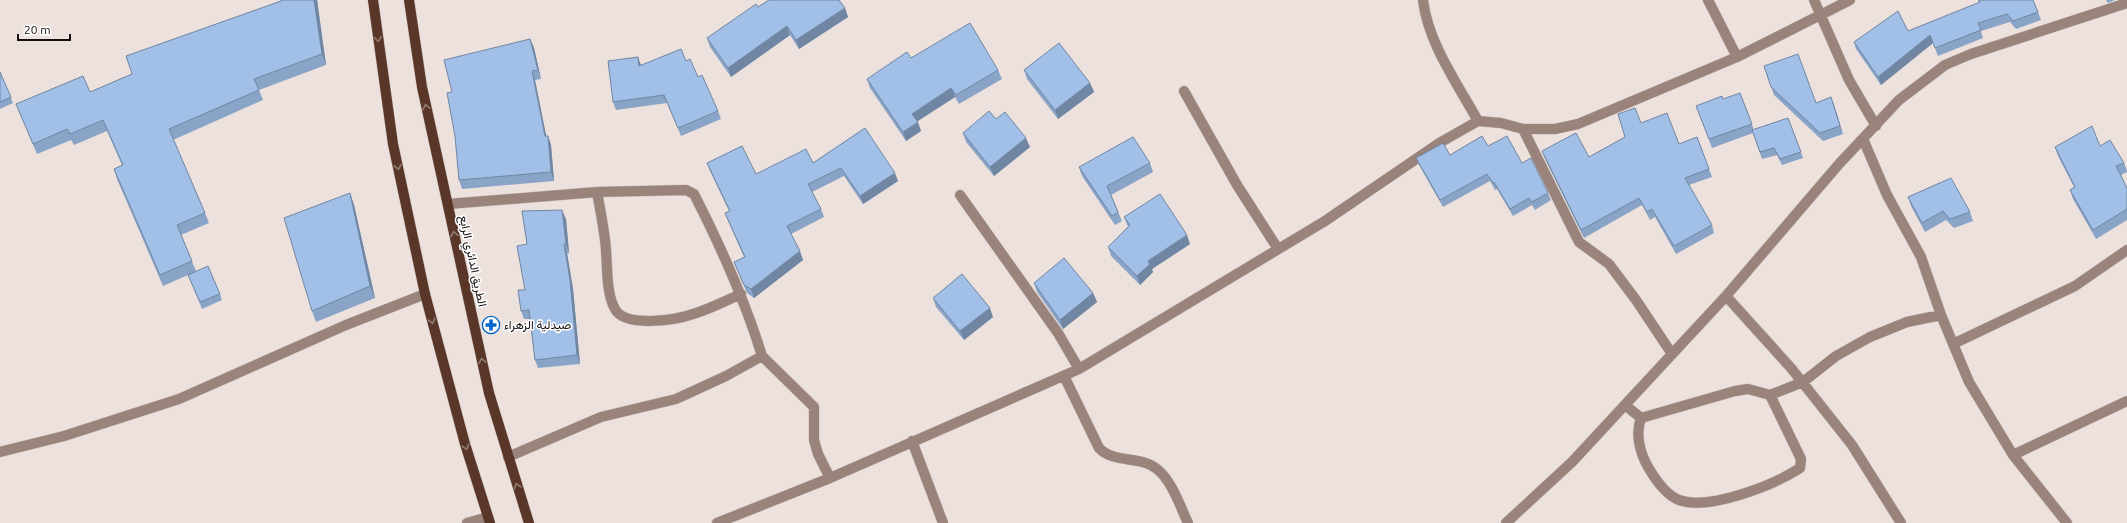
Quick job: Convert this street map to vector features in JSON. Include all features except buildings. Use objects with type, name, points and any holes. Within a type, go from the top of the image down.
[{"type":"main road","points":[[373,0],[393,144],[425,294],[465,444],[489,520]]},
{"type":"main road","name":"الطريق الدائري الرابع","points":[[409,0],[422,87],[489,393],[529,523]]},
{"type":"street","points":[[1423,0],[1425,16],[1441,55],[1478,121]]},
{"type":"street","points":[[1708,0],[1736,57]]},
{"type":"street","points":[[1814,0],[1849,80],[1876,126]]},
{"type":"street","points":[[717,523],[830,478],[1079,369],[1325,220],[1441,142],[1478,121],[1501,123],[1523,129],[1555,129],[1578,124],[1736,57],[1821,16],[1850,0]]},
{"type":"street","points":[[1506,523],[1572,462],[1625,405],[1726,296],[1899,100],[1945,65],[1998,45],[2127,4]]},
{"type":"street","points":[[1184,91],[1237,185],[1278,249]]},
{"type":"street","points":[[1523,129],[1578,242],[1608,264],[1636,300],[1672,354]]},
{"type":"street","points":[[1863,139],[1887,195],[1921,257],[1941,316],[1970,382],[2013,454],[2067,523]]},
{"type":"street","points":[[448,204],[597,192],[678,189],[686,190],[694,194],[722,249],[741,294],[762,356],[814,407],[814,440],[818,454],[830,478]]},
{"type":"street","points":[[597,192],[605,240],[609,285],[615,310],[623,317],[634,321],[676,319],[707,310],[741,294]]},
{"type":"street","points":[[960,195],[1058,333],[1079,369]]},
{"type":"street","points":[[1953,344],[2075,286],[2127,250]]},
{"type":"street","points":[[0,452],[64,436],[180,399],[346,325],[425,294]]},
{"type":"street","points":[[1726,296],[1803,382],[1852,445],[1901,523]]},
{"type":"street","points":[[1641,418],[1735,390],[1748,389],[1770,395],[1803,382],[1836,356],[1870,337],[1907,322],[1941,316]]},
{"type":"street","points":[[508,457],[601,417],[676,400],[726,376],[762,356]]},
{"type":"street","points":[[1064,376],[1099,448],[1108,456],[1136,461],[1156,468],[1167,481],[1188,523]]},
{"type":"street","points":[[1641,418],[1638,435],[1643,459],[1656,481],[1677,500],[1706,503],[1776,483],[1800,468],[1801,459],[1770,395]]},
{"type":"street","points":[[2013,454],[2127,401]]},
{"type":"street","points":[[1625,405],[1641,418]]},
{"type":"street","points":[[912,441],[943,523]]},
{"type":"street","points":[[467,523],[489,520]]},
{"type":"place","name":"صيدلية الزهراء","points":[[491,325]]}]
